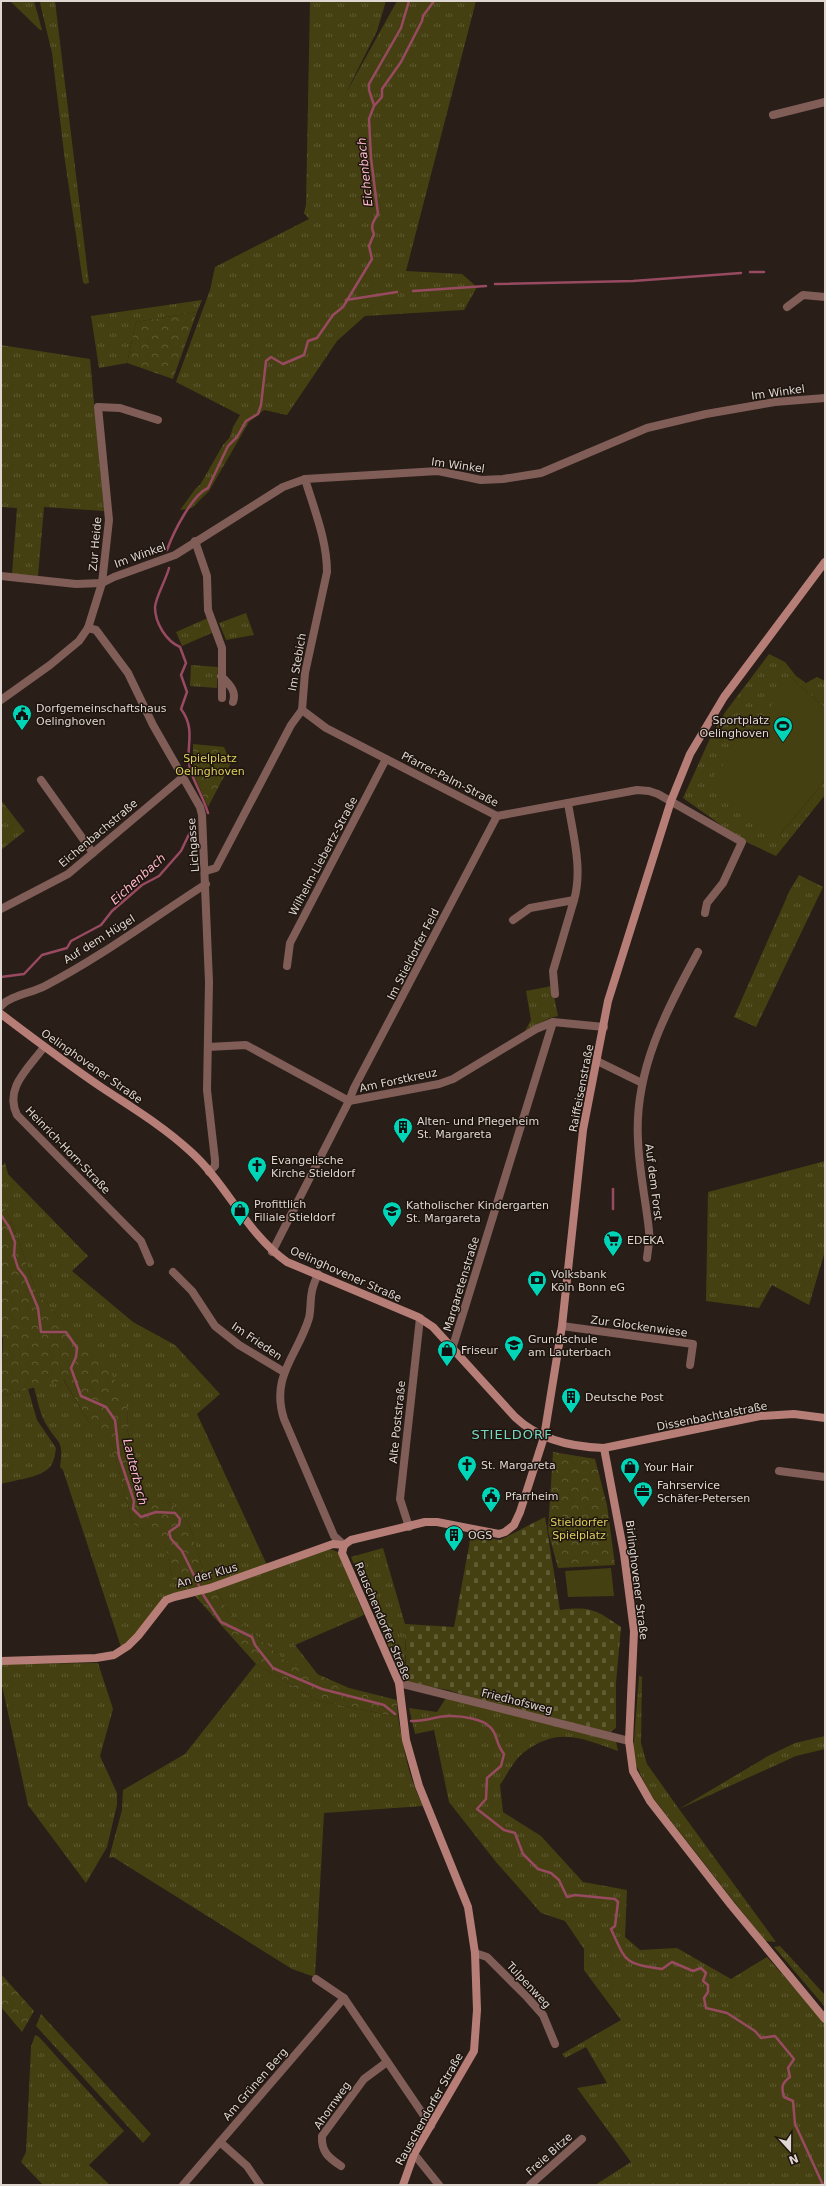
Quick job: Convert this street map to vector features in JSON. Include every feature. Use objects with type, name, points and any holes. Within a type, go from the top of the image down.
[{"type":"main road","name":"Raiffeisenstraße","points":[[409,1527],[425,1522],[437,1522],[499,1534],[506,1532],[514,1524],[520,1512],[544,1436],[562,1326],[583,1130],[604,1027],[616,973],[671,801],[690,754],[724,697],[825,562]]},
{"type":"main road","name":"Oelinghovener Straße","points":[[1,1014],[44,1047],[166,1131],[190,1151],[210,1172],[254,1232],[272,1252],[287,1262],[420,1318],[433,1327],[453,1346],[526,1427],[544,1436],[578,1447],[604,1448]]},
{"type":"main road","name":"Dissenbachtalstraße","points":[[604,1448],[760,1416],[794,1414],[825,1418]]},
{"type":"main road","name":"Birlinghovener Straße","points":[[604,1448],[624,1554],[634,1631],[629,1741],[631,1761],[640,1786],[731,1905],[825,2019]]},
{"type":"main road","name":"An der Klus","points":[[1,1661],[96,1658],[114,1655],[128,1646],[138,1636],[166,1600],[210,1588],[333,1544],[344,1545],[351,1540],[409,1527]]},
{"type":"main road","name":"Rauschendorfer Straße","points":[[344,1545],[342,1553],[399,1683],[406,1740],[419,1786],[468,1907],[474,1953],[477,2010],[474,2051],[414,2154],[403,2185]]},
{"type":"street","points":[[773,115],[825,102]]},
{"type":"street","points":[[787,307],[803,295],[825,297]]},
{"type":"street","name":"Im Winkel","points":[[102,583],[114,577],[175,555],[283,487],[305,479],[438,471],[481,480],[503,479],[541,473],[647,428],[706,414],[775,402],[825,398]]},
{"type":"street","name":"Zur Heide","points":[[1,700],[50,665],[79,641],[88,628],[102,583],[109,520],[98,407],[120,408],[158,420]]},
{"type":"street","name":"Im Stebich","points":[[302,710],[305,673],[327,572],[325,544],[305,479]]},
{"type":"street","points":[[195,541],[207,576],[208,610],[222,648],[222,698]]},
{"type":"street","points":[[1,576],[76,584],[102,583]]},
{"type":"street","name":"Lichgasse","points":[[88,628],[96,630],[128,673],[153,725],[183,777],[202,815],[206,871],[209,982],[207,1090],[216,1160],[215,1166],[210,1172]]},
{"type":"street","points":[[221,676],[232,688],[235,697],[233,702]]},
{"type":"street","points":[[206,871],[216,868],[291,725],[302,710]]},
{"type":"street","name":"Pfarrer-Palm-Straße","points":[[302,710],[326,728],[497,816],[637,790],[649,791],[671,801],[742,842],[723,883],[707,903],[705,913]]},
{"type":"street","name":"Wilhelm-Liebertz-Straße","points":[[286,966],[290,943],[386,759]]},
{"type":"street","name":"Eichenbachstraße","points":[[1,909],[68,874],[183,777]]},
{"type":"street","points":[[41,780],[92,853]]},
{"type":"street","points":[[555,994],[553,971],[577,889],[578,867],[568,803]]},
{"type":"street","name":"Im Stieldorfer Feld","points":[[349,1101],[354,1088],[497,816]]},
{"type":"street","name":"Auf dem Hügel","points":[[1,1006],[23,994],[44,986],[83,964],[206,884]]},
{"type":"street","points":[[513,920],[530,908],[574,900]]},
{"type":"street","name":"Auf dem Forst","points":[[648,1258],[649,1232],[639,1170],[638,1138],[642,1083],[656,1037],[698,952]]},
{"type":"street","name":"Am Forstkreuz","points":[[272,1252],[349,1101],[439,1084],[453,1079],[536,1029],[553,1022],[604,1027]]},
{"type":"street","name":"Margaretenstraße","points":[[453,1346],[553,1022]]},
{"type":"street","points":[[208,1047],[246,1045],[349,1101]]},
{"type":"street","name":"Heinrich-Horn-Straße","points":[[44,1047],[14,1088],[12,1097],[13,1106],[17,1115],[141,1241],[150,1262]]},
{"type":"street","points":[[597,1061],[642,1083]]},
{"type":"street","name":"Im Frieden","points":[[173,1272],[192,1291],[215,1326],[239,1345],[284,1372]]},
{"type":"street","points":[[318,1274],[312,1290],[309,1317],[306,1326],[284,1372],[280,1399],[283,1414],[334,1536],[344,1545]]},
{"type":"street","name":"Alte Poststraße","points":[[409,1527],[400,1499],[420,1318]]},
{"type":"street","name":"Zur Glockenwiese","points":[[562,1326],[693,1344],[690,1365]]},
{"type":"street","points":[[779,1471],[825,1477]]},
{"type":"street","name":"Friedhofsweg","points":[[399,1683],[629,1741]]},
{"type":"street","name":"Tulpenweg","points":[[474,1953],[487,1957],[527,1997],[543,2015],[555,2044]]},
{"type":"street","points":[[316,1979],[344,1998],[430,2126]]},
{"type":"street","name":"Am Grünen Berg","points":[[183,2185],[344,1998]]},
{"type":"street","name":"Ahornweg","points":[[341,2166],[329,2158],[322,2146],[322,2136],[364,2079],[388,2062]]},
{"type":"street","name":"Freie Bitze","points":[[530,2185],[582,2138]]},
{"type":"street","points":[[220,2142],[247,2166],[260,2185]]},
{"type":"street","points":[[414,2154],[439,2185]]},
{"type":"green space","points":[[10,1],[34,1],[42,30],[40,30]]},
{"type":"green space","points":[[42,1],[55,1],[89,283],[85,284],[83,282],[65,161],[52,53],[40,3]]},
{"type":"green space","points":[[310,1],[386,1],[377,31],[346,93],[397,1],[476,1],[406,271],[462,274],[477,287],[464,310],[365,316],[337,341],[287,415],[264,410],[249,422],[209,491],[192,508],[180,510],[196,488],[200,485],[223,445],[230,437],[233,427],[240,415],[176,382],[210,290],[215,267],[309,219],[304,213],[306,205]]},
{"type":"green space","points":[[202,300],[197,312],[136,322],[127,363],[99,368],[91,316]]},
{"type":"green space","points":[[197,312],[173,379],[127,363],[136,322]]},
{"type":"green space","points":[[1,345],[90,359],[104,511],[44,507],[38,576],[12,574],[17,508],[1,507]]},
{"type":"green space","points":[[246,613],[254,635],[226,640],[219,623]]},
{"type":"green space","points":[[208,618],[214,632],[182,646],[176,632]]},
{"type":"green space","points":[[769,654],[785,662],[796,676],[806,683],[817,677],[825,681],[825,708],[793,679],[779,836],[825,781],[825,795],[776,856],[742,840],[683,798],[712,734],[726,711]]},
{"type":"green space","points":[[191,665],[218,667],[217,688],[190,686]]},
{"type":"green space","name":"Sportplatz Oelinghoven","points":[[793,679],[825,708],[825,781],[779,836],[712,779]]},
{"type":"green space","name":"Spielplatz Oelinghoven","points":[[193,744],[224,747],[231,763],[208,807],[193,773]]},
{"type":"green space","points":[[1,800],[25,831],[1,850]]},
{"type":"green space","points":[[799,875],[823,887],[756,1027],[734,1017],[790,890]]},
{"type":"green space","points":[[552,986],[558,1016],[550,1018],[525,1031],[531,1020],[526,991]]},
{"type":"green space","points":[[825,1161],[825,1251],[809,1305],[772,1285],[759,1308],[706,1301],[708,1192]]},
{"type":"green space","points":[[5,1163],[8,1174],[88,1256],[72,1271],[133,1322],[175,1345],[220,1394],[197,1414],[267,1565],[208,1585],[189,1524],[171,1503],[146,1499],[127,1429],[128,1409],[63,1321],[37,1294],[18,1239],[6,1210],[1,1205],[1,1167]]},
{"type":"green space","points":[[1,1205],[6,1210],[18,1239],[37,1294],[108,1366],[128,1409],[127,1429],[145,1498],[171,1503],[189,1524],[208,1585],[189,1591],[173,1582],[165,1542],[133,1524],[111,1441],[88,1421],[64,1380],[1,1396],[3,1337],[1,1336]]},
{"type":"green space","points":[[63,1379],[88,1421],[111,1440],[133,1524],[165,1541],[173,1582],[189,1591],[173,1593],[165,1597],[133,1637],[121,1647],[63,1470],[60,1467],[61,1451],[59,1442],[50,1431],[44,1420],[34,1387]]},
{"type":"green space","points":[[28,1389],[37,1420],[56,1448],[54,1459],[52,1465],[48,1469],[38,1475],[1,1484],[1,1396]]},
{"type":"green space","name":"Stieldorfer Spielplatz","points":[[553,1452],[595,1459],[607,1505],[615,1565],[558,1568],[548,1531]]},
{"type":"green space","points":[[545,1517],[560,1610],[586,1609],[599,1613],[621,1627],[616,1683],[616,1728],[610,1732],[501,1707],[448,1690],[406,1683],[405,1624],[454,1627],[471,1535],[500,1540]]},
{"type":"green space","points":[[383,1548],[405,1624],[405,1674],[398,1669],[351,1557]]},
{"type":"green space","points":[[330,1549],[338,1552],[364,1615],[295,1645],[319,1676],[283,1659],[229,1613],[216,1590]]},
{"type":"green space","points":[[611,1568],[614,1596],[568,1597],[565,1571]]},
{"type":"green space","points":[[216,1590],[229,1613],[283,1659],[349,1688],[397,1700],[398,1717],[316,1700],[256,1664],[195,1596]]},
{"type":"green space","points":[[98,1663],[113,1709],[100,1756],[117,1793],[117,1805],[107,1847],[86,1883],[28,1805],[1,1681],[1,1664]]},
{"type":"green space","points":[[256,1664],[316,1700],[398,1717],[410,1773],[423,1806],[324,1813],[315,1977],[292,1969],[113,1857],[109,1858],[122,1810],[123,1790],[185,1754]]},
{"type":"green space","points":[[639,1676],[642,1677],[641,1743],[647,1764],[776,1942],[765,1941],[650,1794],[636,1765],[633,1753]]},
{"type":"green space","points":[[446,1698],[616,1741],[618,1751],[581,1739],[559,1737],[547,1739],[523,1753],[500,1785],[503,1812],[541,1836],[583,1882],[627,1890],[625,1937],[640,1950],[677,1948],[731,1979],[767,1957],[825,2022],[825,2185],[595,2185],[631,2162],[577,2088],[607,2083],[586,2047],[565,2058],[562,2054],[621,2020],[584,1970],[584,1949],[565,1921],[541,1913],[496,1862],[449,1802],[434,1730],[415,1734],[409,1708],[437,1712]]},
{"type":"green space","points":[[825,1736],[825,1749],[796,1756],[679,1809],[768,1756],[795,1743]]},
{"type":"green space","points":[[780,1946],[825,1995],[825,2007],[774,1947]]},
{"type":"green space","points":[[1,1974],[34,2011],[22,2032],[1,2007]]},
{"type":"green space","points":[[41,2014],[151,2134],[143,2143],[36,2026]]},
{"type":"green space","points":[[35,2035],[39,2037],[124,2131],[89,2165],[110,2185],[43,2185],[21,2162],[26,2152],[31,2047]]},
{"type":"waterway","points":[[374,105],[369,90],[369,84],[401,28],[409,1]]},
{"type":"waterway","name":"Eichenbach","points":[[167,550],[184,515],[196,498],[208,488],[228,446],[237,437],[246,421],[258,414],[261,405],[266,361],[271,357],[283,364],[304,355],[308,341],[317,338],[333,315],[343,307],[372,259],[369,246],[374,234],[372,229],[373,224],[378,214],[371,158],[369,119],[374,106],[382,97],[382,89],[401,62],[422,21],[423,16],[434,1]]},
{"type":"waterway","points":[[750,272],[764,272]]},
{"type":"waterway","points":[[495,284],[633,281],[741,273]]},
{"type":"waterway","points":[[413,291],[486,286]]},
{"type":"waterway","points":[[346,300],[397,292]]},
{"type":"waterway","name":"Eichenbach","points":[[169,568],[155,607],[157,619],[162,631],[170,640],[180,647],[186,663],[181,675],[187,692],[181,709],[189,725],[189,764],[208,813]]},
{"type":"waterway","name":"Eichenbach","points":[[1,977],[24,974],[42,955],[67,948],[71,941],[101,925],[112,911],[142,885],[159,876],[181,851],[193,826]]},
{"type":"waterway","points":[[613,1189],[613,1209]]},
{"type":"waterway","name":"Lauterbach","points":[[1,1215],[9,1227],[15,1242],[14,1255],[18,1268],[25,1277],[38,1308],[41,1332],[66,1332],[77,1348],[76,1357],[71,1368],[81,1396],[106,1407],[115,1420],[119,1456],[134,1501],[133,1509],[141,1517],[156,1512],[175,1513],[180,1519],[179,1525],[169,1532],[171,1539],[182,1551],[204,1596],[221,1622],[252,1637],[255,1645],[273,1668],[322,1689],[384,1705],[395,1714]]},
{"type":"waterway","name":"Lauterbach","points":[[411,1721],[442,1716],[456,1716],[466,1717],[487,1724],[493,1730],[499,1746],[504,1754],[501,1766],[487,1778],[486,1799],[477,1809],[504,1830],[515,1833],[523,1854],[538,1869],[551,1873],[559,1880],[567,1897],[575,1895],[615,1899],[618,1902],[615,1926],[611,1929],[620,1949],[628,1960],[640,1965],[662,1969],[672,1962],[693,1971],[701,1968],[706,1973],[703,1981],[708,1985],[708,1992],[704,1998],[706,2008],[727,2013],[755,2031],[761,2038],[775,2036],[794,2059],[788,2068],[790,2077],[785,2081],[782,2088],[783,2094],[784,2097],[793,2101],[795,2124],[823,2185]]},
{"type":"place","name":"Dorfgemeinschaftshaus Oelinghoven","points":[[22,731]]},
{"type":"place","name":"Sportplatz Oelinghoven","points":[[783,743]]},
{"type":"place","name":"Alten- und Pflegeheim St. Margareta","points":[[403,1144]]},
{"type":"place","name":"Evangelische Kirche Stieldorf","points":[[257,1183]]},
{"type":"place","name":"Profittlich Filiale Stieldorf","points":[[240,1227]]},
{"type":"place","name":"Katholischer Kindergarten St. Margareta","points":[[392,1228]]},
{"type":"place","name":"EDEKA","points":[[613,1257]]},
{"type":"place","name":"Volksbank Köln Bonn eG","points":[[537,1297]]},
{"type":"place","name":"Grundschule am Lauterbach","points":[[514,1362]]},
{"type":"place","name":"Friseur","points":[[447,1367]]},
{"type":"place","name":"Deutsche Post","points":[[571,1414]]},
{"type":"place","name":"St. Margareta","points":[[467,1482]]},
{"type":"place","name":"Your Hair","points":[[630,1484]]},
{"type":"place","name":"Fahrservice Schäfer-Petersen","points":[[643,1508]]},
{"type":"place","name":"Pfarrheim","points":[[491,1513]]},
{"type":"place","name":"OGS","points":[[454,1552]]},
{"type":"district","name":"STIELDORF","points":[[512,1434]]}]
